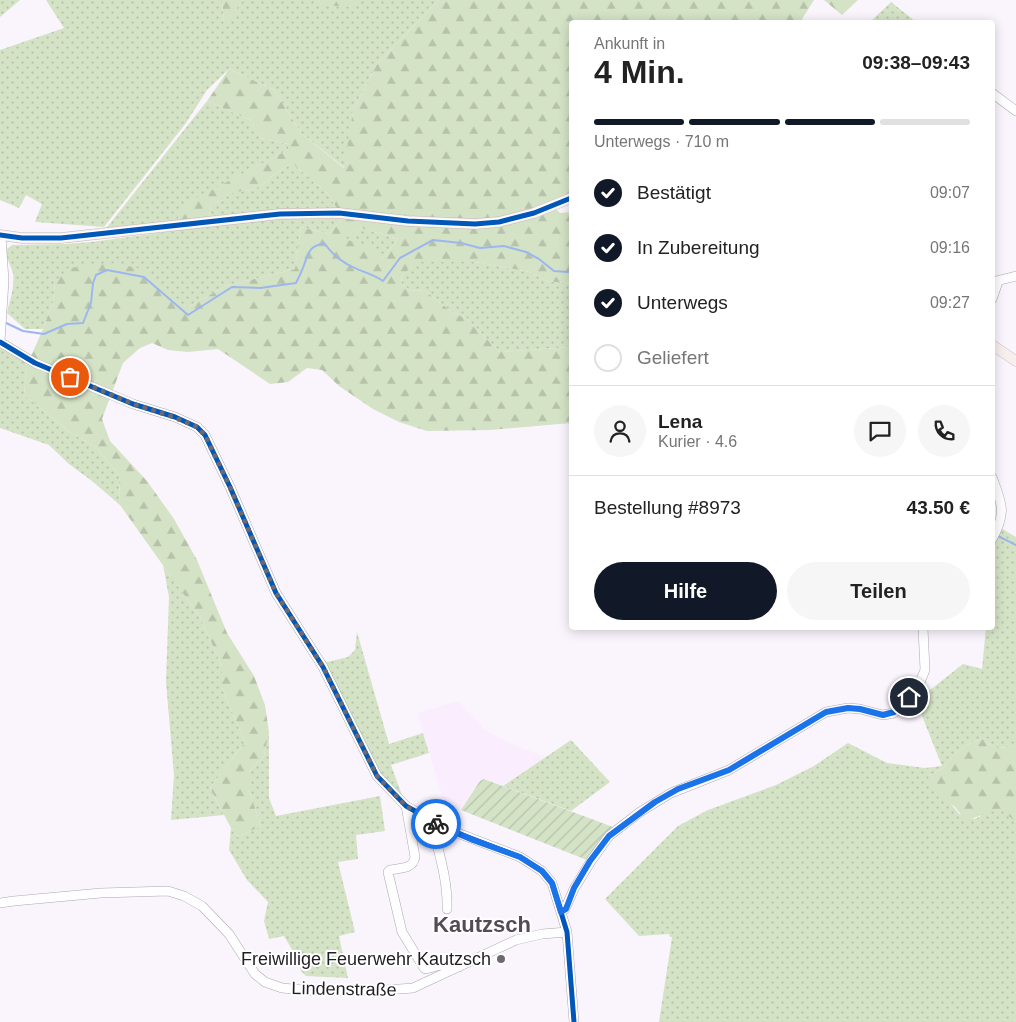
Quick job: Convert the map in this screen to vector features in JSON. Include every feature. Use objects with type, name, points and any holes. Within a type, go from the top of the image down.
[{"type":"main road","points":[[1,235],[22,238],[61,238],[280,214],[340,213],[408,221],[475,224],[499,222],[534,213],[569,199]]},
{"type":"main road","points":[[995,347],[1016,361]]},
{"type":"street","points":[[995,96],[1016,111]]},
{"type":"street","points":[[1,235],[4,281],[0,341],[35,363],[133,404],[174,417],[197,427],[205,435],[230,487],[276,593],[323,667],[377,776],[406,806],[432,821],[473,840],[520,857],[542,871],[552,883],[567,932],[574,1022]]},
{"type":"street","points":[[995,282],[1016,276]]},
{"type":"street","points":[[995,486],[1003,511],[999,527],[995,534]]},
{"type":"street","points":[[561,912],[566,909],[574,888],[590,861],[609,836],[655,802],[678,789],[729,770],[826,712],[848,708],[883,715],[900,708],[920,682],[925,670],[924,630]]},
{"type":"street","name":"Lindenstraße","points":[[406,806],[415,857],[414,863],[410,866],[388,872],[402,932],[424,968],[441,965],[462,967]]},
{"type":"street","points":[[432,821],[445,880],[447,909]]},
{"type":"street","name":"Lindenstraße","points":[[0,903],[14,900],[101,893],[168,891],[184,896],[202,906],[229,934],[255,974],[265,982],[282,988],[314,991],[403,990],[413,988],[518,940],[542,934],[567,932]]},
{"type":"shaded area","points":[[458,701],[485,730],[507,742],[545,757],[503,785],[485,779],[480,781],[461,810],[452,811],[445,806],[418,713]]},
{"type":"green space","points":[[0,0],[20,0],[0,17]]},
{"type":"green space","points":[[46,0],[222,0],[224,24],[243,0],[319,0],[321,5],[354,0],[439,0],[377,64],[353,110],[345,168],[301,133],[274,90],[229,69],[207,90],[186,123],[104,227],[35,222],[42,204],[26,195],[19,208],[0,200],[0,50],[64,28]]},
{"type":"green space","points":[[222,0],[243,0],[224,25]]},
{"type":"green space","points":[[319,0],[354,0],[354,7],[321,5]]},
{"type":"green space","points":[[439,0],[814,0],[803,20],[569,20],[569,198],[552,205],[560,213],[569,212],[569,284],[547,281],[530,272],[475,262],[416,262],[402,276],[401,284],[411,291],[424,290],[452,312],[466,318],[500,352],[569,347],[569,423],[490,430],[427,431],[399,422],[373,409],[339,386],[322,370],[307,368],[288,382],[270,384],[218,349],[188,352],[168,350],[152,343],[140,348],[123,363],[102,419],[110,441],[147,481],[174,519],[197,560],[227,633],[254,676],[265,705],[269,732],[264,756],[249,772],[249,790],[261,826],[238,837],[231,828],[210,788],[245,742],[222,688],[222,666],[200,617],[120,505],[119,475],[96,447],[70,432],[24,395],[27,365],[53,302],[55,283],[68,268],[116,263],[149,271],[186,308],[226,286],[295,269],[301,227],[329,234],[345,216],[338,210],[328,194],[292,163],[273,175],[262,185],[251,190],[229,193],[223,200],[211,204],[209,217],[178,222],[179,207],[288,150],[288,144],[261,138],[250,120],[207,101],[229,69],[274,90],[301,133],[344,168],[353,110],[377,64]],"holes":[[[361,228],[398,239],[382,259],[369,246],[344,239]]]},
{"type":"green space","points":[[824,0],[858,0],[842,15]]},
{"type":"green space","points":[[891,2],[914,20],[872,20]]},
{"type":"green space","points":[[207,101],[250,120],[261,138],[288,144],[288,150],[180,207],[178,222],[104,231]]},
{"type":"green space","points":[[292,163],[328,194],[338,210],[273,211],[209,217],[211,204],[223,200],[229,193],[251,190],[262,185],[273,175]]},
{"type":"green space","points":[[345,216],[329,234],[301,227],[295,269],[226,286],[186,308],[176,299],[55,283],[53,302],[43,329],[25,329],[7,313],[12,293],[13,273],[6,250],[12,245],[91,242],[264,219]]},
{"type":"green space","points":[[361,228],[398,239],[382,259],[343,239]]},
{"type":"green space","points":[[415,262],[475,262],[530,272],[547,281],[569,284],[569,347],[500,352],[466,318],[452,312],[424,290],[411,291],[401,284],[402,276]]},
{"type":"green space","points":[[0,342],[29,359],[24,395],[70,432],[96,447],[119,475],[120,505],[69,464],[49,445],[0,428]]},
{"type":"green space","points":[[999,527],[1016,537],[1016,746],[998,748],[989,745],[986,738],[970,743],[955,754],[943,768],[929,776],[959,814],[975,819],[990,811],[1001,809],[1016,822],[1016,1022],[659,1022],[672,937],[669,934],[639,936],[605,899],[678,826],[708,810],[776,785],[814,766],[848,743],[887,763],[925,768],[942,766],[916,701],[963,664],[982,669],[986,630],[995,630],[995,535]]},
{"type":"green space","points":[[163,565],[200,617],[222,666],[222,688],[245,742],[210,788],[224,815],[171,820],[174,775],[166,682],[169,597]]},
{"type":"green space","points":[[357,632],[389,744],[423,733],[429,753],[391,765],[406,806],[377,776],[311,648],[327,662],[348,657],[355,650]]},
{"type":"green space","points":[[269,732],[269,798],[276,816],[380,796],[385,831],[356,835],[358,859],[338,862],[355,932],[339,936],[348,978],[306,976],[301,971],[297,958],[284,936],[269,939],[264,921],[268,902],[247,880],[229,850],[231,828],[238,837],[261,826],[249,790],[249,772],[264,756]]},
{"type":"green space","points":[[986,738],[989,745],[999,748],[1016,746],[1016,822],[1001,810],[965,820],[955,807],[933,790],[927,781],[929,776],[943,768],[955,754],[970,743]]},
{"type":"green space","points":[[571,740],[610,782],[571,811],[503,786]]},
{"type":"green space","points":[[484,779],[613,827],[587,860],[461,810],[480,781]]},
{"type":"waterway","points":[[4,322],[23,331],[44,334],[67,324],[83,323],[91,303],[93,283],[96,275],[107,270],[144,277],[188,315],[232,287],[260,288],[296,283],[310,250],[324,243],[343,262],[383,281],[400,258],[433,240],[461,243],[480,248],[504,246],[526,252],[539,259],[554,271],[569,271]]},
{"type":"waterway","points":[[998,536],[1016,545]]},
{"type":"cycle path","points":[[0,235],[22,238],[61,238],[280,214],[339,213],[408,221],[475,224],[499,222],[534,213],[569,199]]},
{"type":"cycle path","points":[[0,342],[35,363],[133,404],[175,417],[197,427],[205,435],[276,593],[323,667],[377,776],[406,806],[447,829],[520,857],[542,871],[552,883],[567,932],[574,1022]]},
{"type":"way so far","points":[[70,377],[133,404],[174,417],[197,427],[205,435],[276,593],[323,667],[367,760],[377,776],[406,806],[436,824]]},
{"type":"place","name":"Freiwillige Feuerwehr Kautzsch","points":[[501,959]]},
{"type":"district","name":"Kautzsch","points":[[482,924]]},
{"type":"route","points":[[436,824],[520,857],[542,871],[552,883],[561,912],[566,909],[574,888],[602,844],[624,824],[655,802],[678,789],[729,770],[826,712],[848,708],[883,715],[900,708],[909,697]]}]
